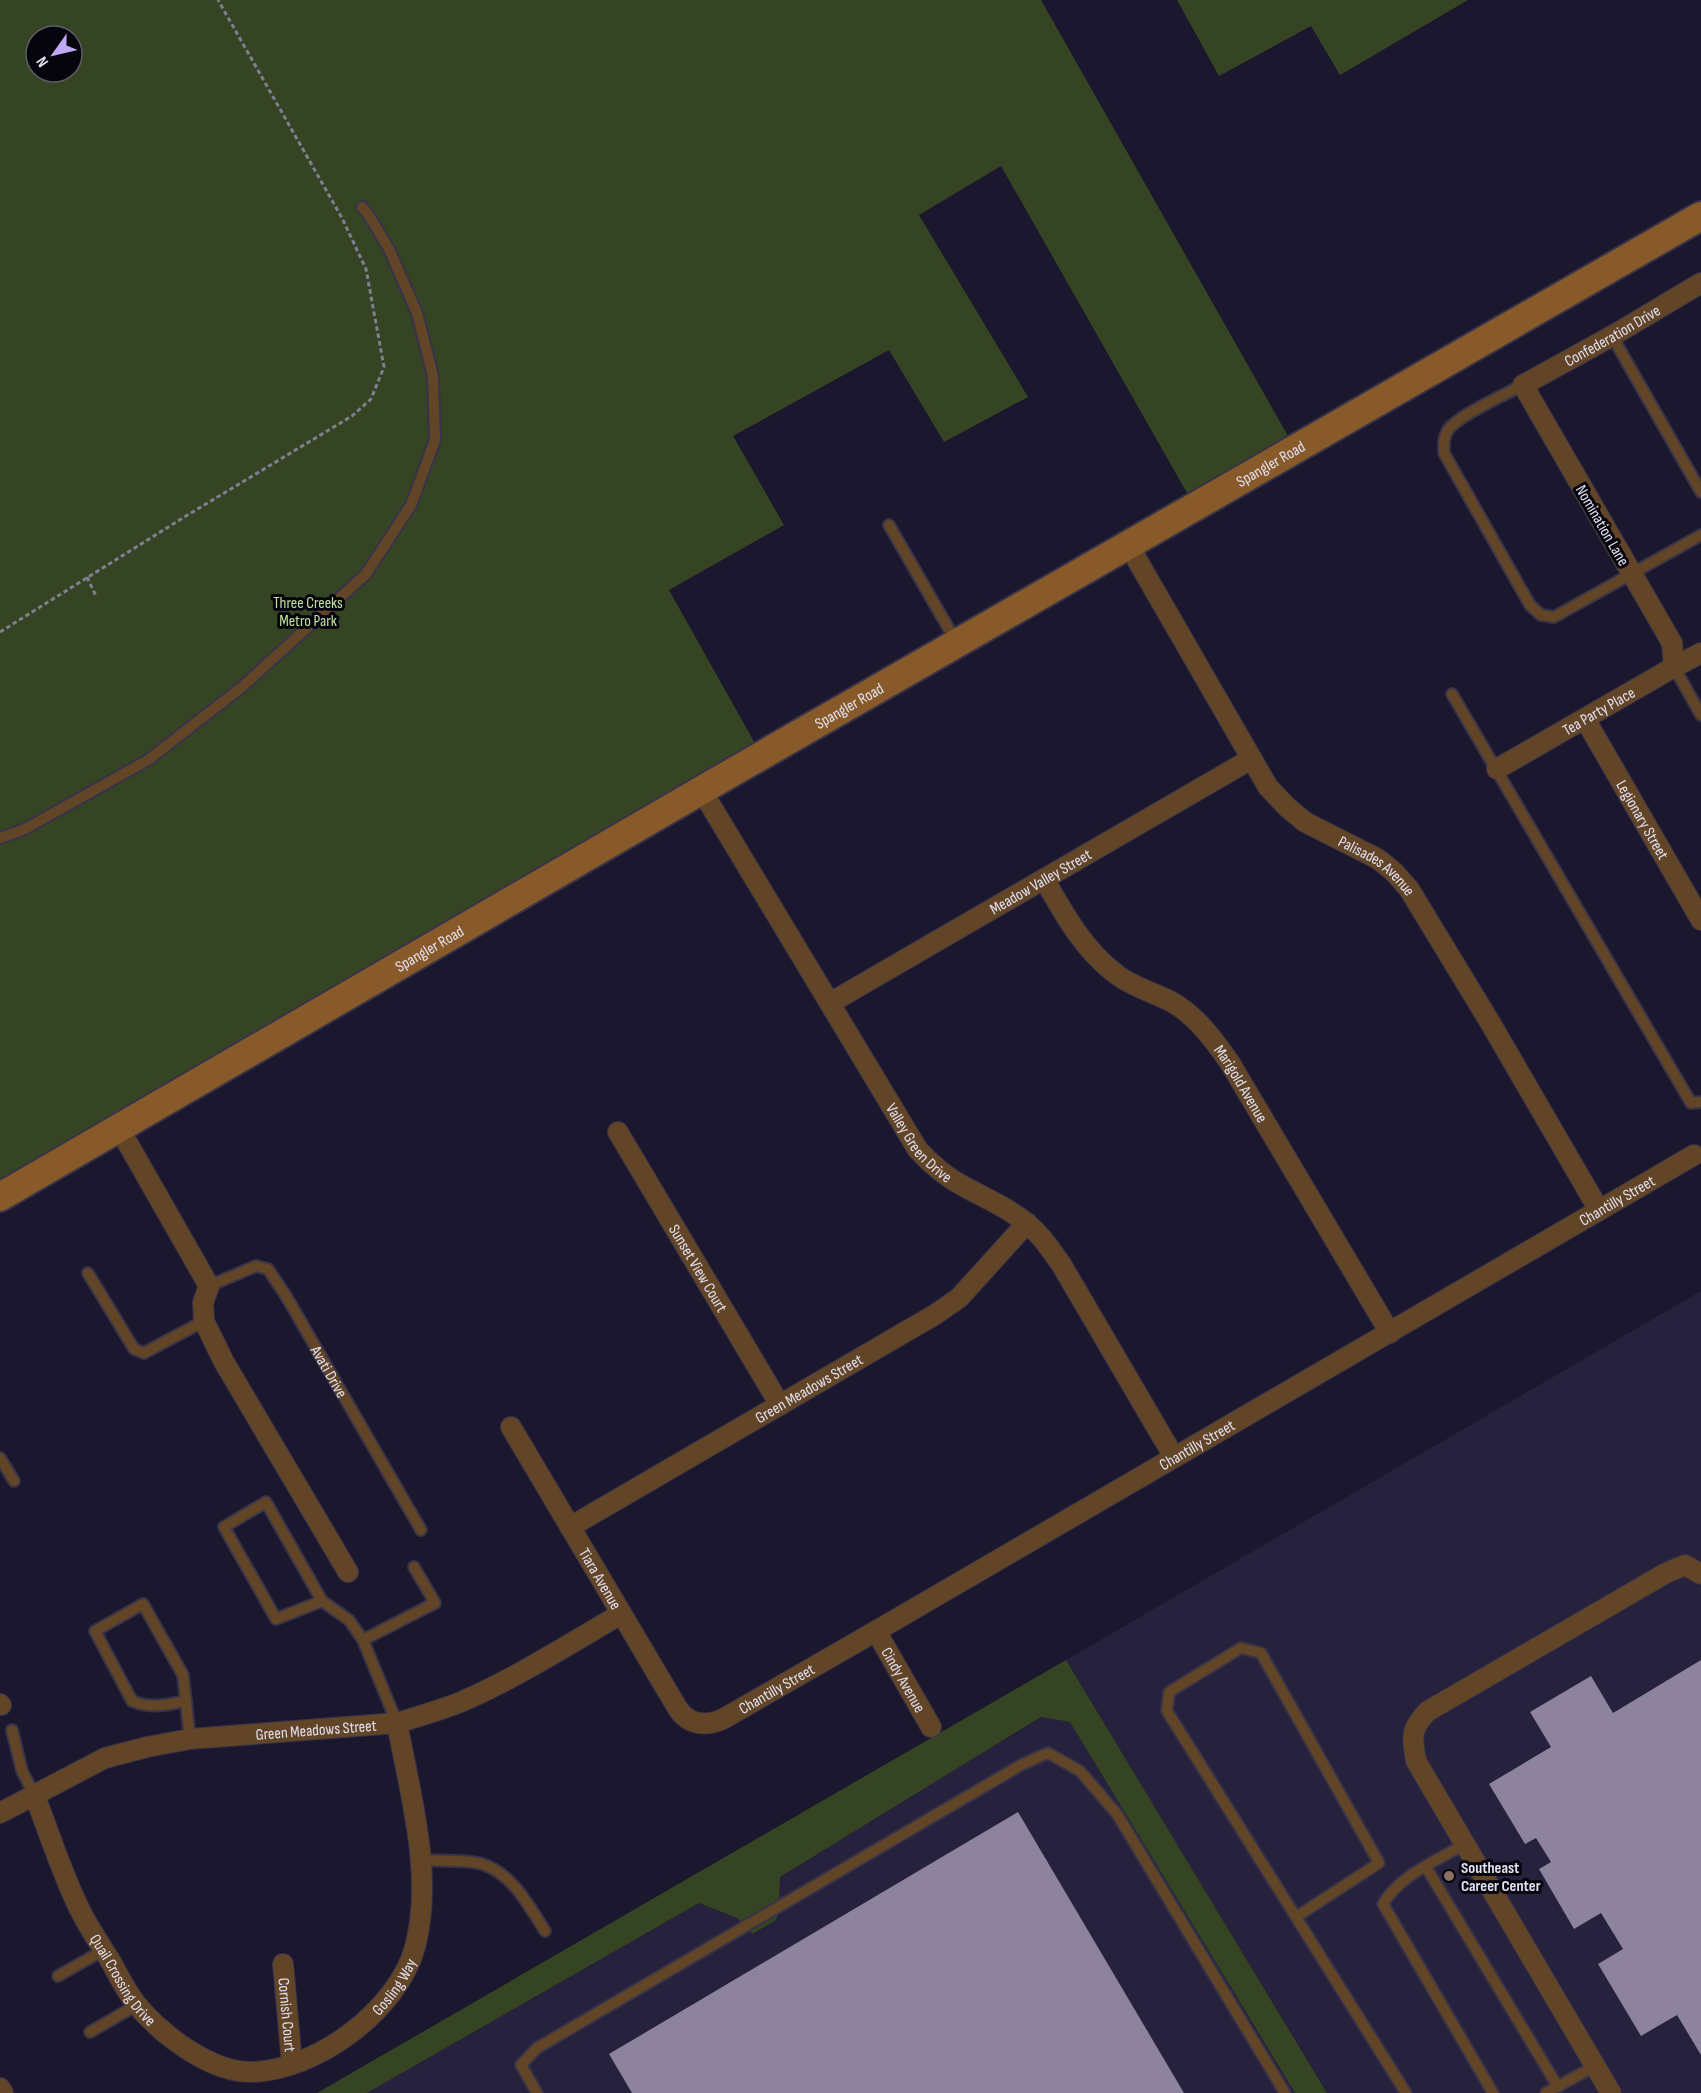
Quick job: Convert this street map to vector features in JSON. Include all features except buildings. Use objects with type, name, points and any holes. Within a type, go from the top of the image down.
[{"type":"street","name":"Spangler Road","points":[[0,1197],[1701,216]]},
{"type":"street","name":"Confederation Drive","points":[[1523,385],[1701,283]]},
{"type":"street","name":"Nomination Lane","points":[[1523,385],[1672,644],[1674,667]]},
{"type":"street","name":"Palisades Avenue","points":[[1129,546],[1268,786],[1287,807],[1305,822],[1378,859],[1409,889],[1491,1024],[1599,1210]]},
{"type":"street","name":"Tea Party Place","points":[[1497,769],[1701,653]]},
{"type":"street","name":"Legionary Street","points":[[1585,719],[1701,921]]},
{"type":"street","name":"Meadow Valley Street","points":[[830,1003],[1251,759]]},
{"type":"street","name":"Valley Green Drive","points":[[702,791],[918,1150],[937,1169],[1010,1211],[1027,1223],[1044,1240],[1061,1264],[1174,1457]]},
{"type":"street","name":"Marigold Avenue","points":[[1044,879],[1074,931],[1092,953],[1118,976],[1172,1002],[1213,1039],[1230,1063],[1389,1333]]},
{"type":"street","points":[[119,1128],[209,1286],[203,1303],[204,1321],[224,1362],[348,1572]]},
{"type":"street","name":"Sunset View Court","points":[[618,1132],[780,1405]]},
{"type":"street","name":"Chantilly Street","points":[[695,1723],[716,1722],[1694,1155]]},
{"type":"street","name":"Green Meadows Street","points":[[570,1527],[936,1314],[959,1298],[1027,1223]]},
{"type":"street","name":"Tiara Avenue","points":[[511,1427],[678,1709],[682,1715],[695,1723]]},
{"type":"street","points":[[1611,2093],[1416,1761],[1413,1742],[1416,1723],[1428,1711],[1666,1573],[1685,1566],[1701,1574]]},
{"type":"street","name":"Green Meadows Street","points":[[0,1813],[105,1758],[147,1747],[190,1739],[356,1728],[397,1723],[461,1702],[492,1688],[621,1614]]},
{"type":"street","name":"Cindy Avenue","points":[[876,1631],[931,1726]]},
{"type":"street","name":"Gosling Way","points":[[292,2064],[323,2049],[354,2030],[371,2016],[398,1984],[407,1967],[417,1938],[421,1908],[421,1860],[397,1723]]},
{"type":"street","name":"Quail Crossing Drive","points":[[34,1794],[80,1910],[136,2005],[171,2038],[208,2060],[250,2072],[292,2064]]},
{"type":"street","name":"Cornish Court","points":[[283,1964],[292,2064]]},
{"type":"street","points":[[0,2088],[3,2093]]},
{"type":"lane","points":[[0,838],[25,828],[148,760],[242,687],[366,574],[411,505],[435,440],[433,376],[417,313],[389,249],[362,207]]},
{"type":"lane","points":[[1612,336],[1701,492]]},
{"type":"lane","points":[[1523,385],[1461,418],[1449,428],[1443,441],[1444,453],[1530,605],[1541,615],[1554,617],[1701,535]]},
{"type":"lane","points":[[889,525],[957,644]]},
{"type":"lane","points":[[1674,667],[1701,715]]},
{"type":"lane","points":[[1452,694],[1691,1103],[1701,1101]]},
{"type":"lane","name":"Avati Drive","points":[[209,1286],[256,1266],[268,1269],[422,1530]]},
{"type":"lane","points":[[88,1273],[134,1349],[144,1353],[204,1321]]},
{"type":"lane","points":[[0,1458],[14,1481]]},
{"type":"lane","points":[[322,1601],[276,1619],[224,1527],[266,1502],[322,1601],[350,1620],[363,1641],[397,1723]]},
{"type":"lane","points":[[363,1641],[435,1603],[414,1567]]},
{"type":"lane","points":[[186,1701],[157,1707],[143,1706],[132,1701],[95,1631],[143,1604],[183,1675],[186,1701],[190,1739]]},
{"type":"lane","points":[[1296,1917],[1379,1863],[1261,1653],[1241,1648],[1169,1692],[1167,1711],[1406,2093]]},
{"type":"lane","points":[[12,1730],[22,1772],[34,1794]]},
{"type":"lane","points":[[537,2093],[521,2065],[537,2048],[1021,1765],[1048,1753],[1080,1771],[1117,1814],[1285,2093]]},
{"type":"lane","points":[[1465,1844],[1405,1879],[1389,1893],[1383,1904],[1493,2093]]},
{"type":"lane","points":[[421,1860],[481,1863],[498,1873],[518,1890],[545,1931]]},
{"type":"lane","points":[[1426,1867],[1557,2087]]},
{"type":"lane","points":[[58,1976],[104,1950]]},
{"type":"lane","points":[[90,2032],[136,2005]]},
{"type":"lane","points":[[1546,2093],[1595,2066]]},
{"type":"path","points":[[0,632],[352,416],[371,399],[384,368],[366,269],[342,218],[218,0]]},
{"type":"path","points":[[342,218],[348,215]]},
{"type":"path","points":[[87,577],[96,596]]},
{"type":"shaded area","name":"Southeast Career Center","points":[[1701,1291],[1701,2093],[1327,2093],[1066,1660]]},
{"type":"shaded area","points":[[1041,1717],[1070,1722],[1295,2093],[367,2093],[699,1903],[737,1918],[754,1934],[776,1920],[779,1911],[780,1877]]},
{"type":"green space","name":"Three Creeks Metro Park","points":[[0,0],[1041,0],[1288,436],[1187,493],[1001,166],[919,215],[1028,397],[944,442],[889,350],[733,436],[784,525],[669,590],[757,747],[0,1184]]},
{"type":"green space","points":[[1177,0],[1468,0],[1340,75],[1311,26],[1219,76]]},
{"type":"green space","points":[[1066,1660],[1327,2093],[1295,2093],[1070,1722],[1041,1717],[780,1877],[779,1911],[776,1920],[753,1934],[737,1918],[699,1903],[367,2093],[317,2093]]},
{"type":"place","name":"Southeast Career Center","points":[[1449,1876]]}]
